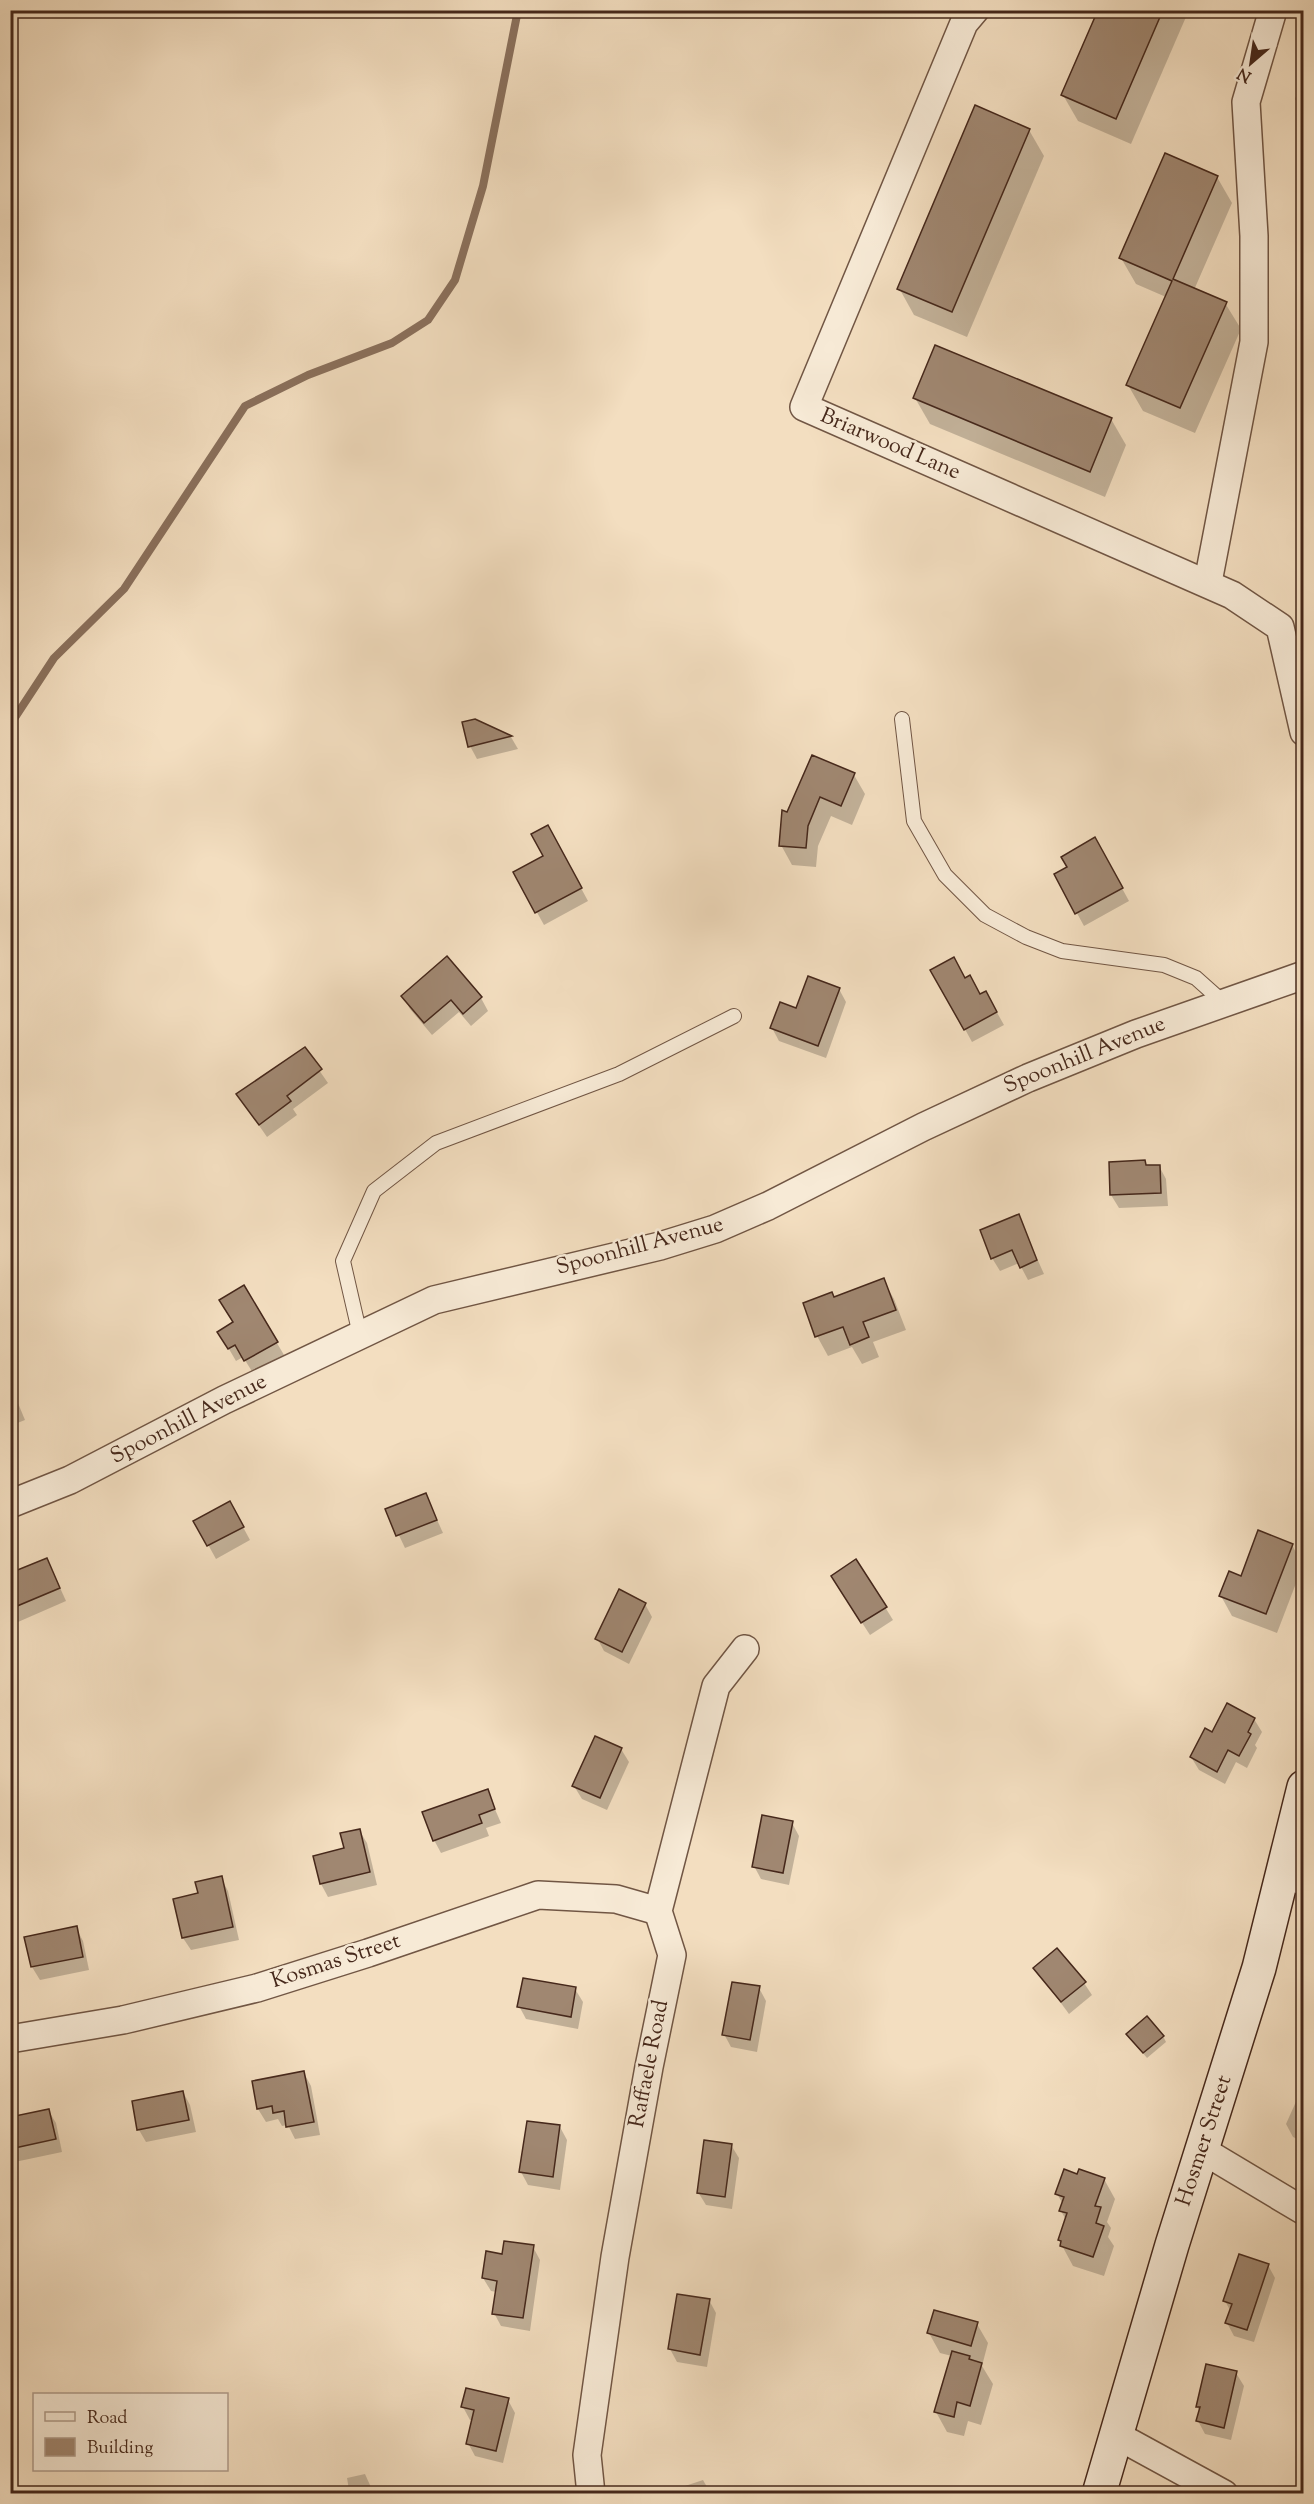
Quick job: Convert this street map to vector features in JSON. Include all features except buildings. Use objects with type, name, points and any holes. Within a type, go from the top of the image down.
[{"type":"street","name":"Briarwood Lane","points":[[975,10],[964,23],[804,407],[1208,582],[1232,595],[1280,627],[1304,732]]},
{"type":"street","points":[[1208,582],[1254,342],[1254,236],[1246,102],[1273,10]]},
{"type":"street","name":"Spoonhill Avenue","points":[[10,1504],[70,1480],[224,1400],[434,1300],[660,1246],[715,1229],[768,1206],[923,1127],[1028,1078],[1136,1034],[1304,975]]},
{"type":"street","points":[[658,1911],[717,1686],[745,1649]]},
{"type":"street","name":"Hosmer Street","points":[[1099,2493],[1274,1912],[1293,1876],[1304,1786]]},
{"type":"street","name":"Kosmas Street","points":[[10,2039],[123,2020],[257,1988],[369,1953],[538,1895],[616,1899],[658,1911]]},
{"type":"street","name":"Raffaele Road","points":[[591,2493],[588,2455],[615,2257],[646,2078],[672,1955],[658,1911]]},
{"type":"street","points":[[1202,2150],[1304,2211]]},
{"type":"street","points":[[1116,2435],[1224,2493]]},
{"type":"lane","points":[[902,719],[914,821],[945,875],[985,915],[1026,937],[1062,951],[1164,965],[1196,978],[1224,1003]]},
{"type":"lane","points":[[360,1335],[344,1261],[375,1191],[436,1143],[619,1074],[734,1016]]},
{"type":"waterway","points":[[10,725],[54,658],[124,589],[245,406],[308,375],[392,343],[428,320],[455,280],[483,186],[518,10]]}]
